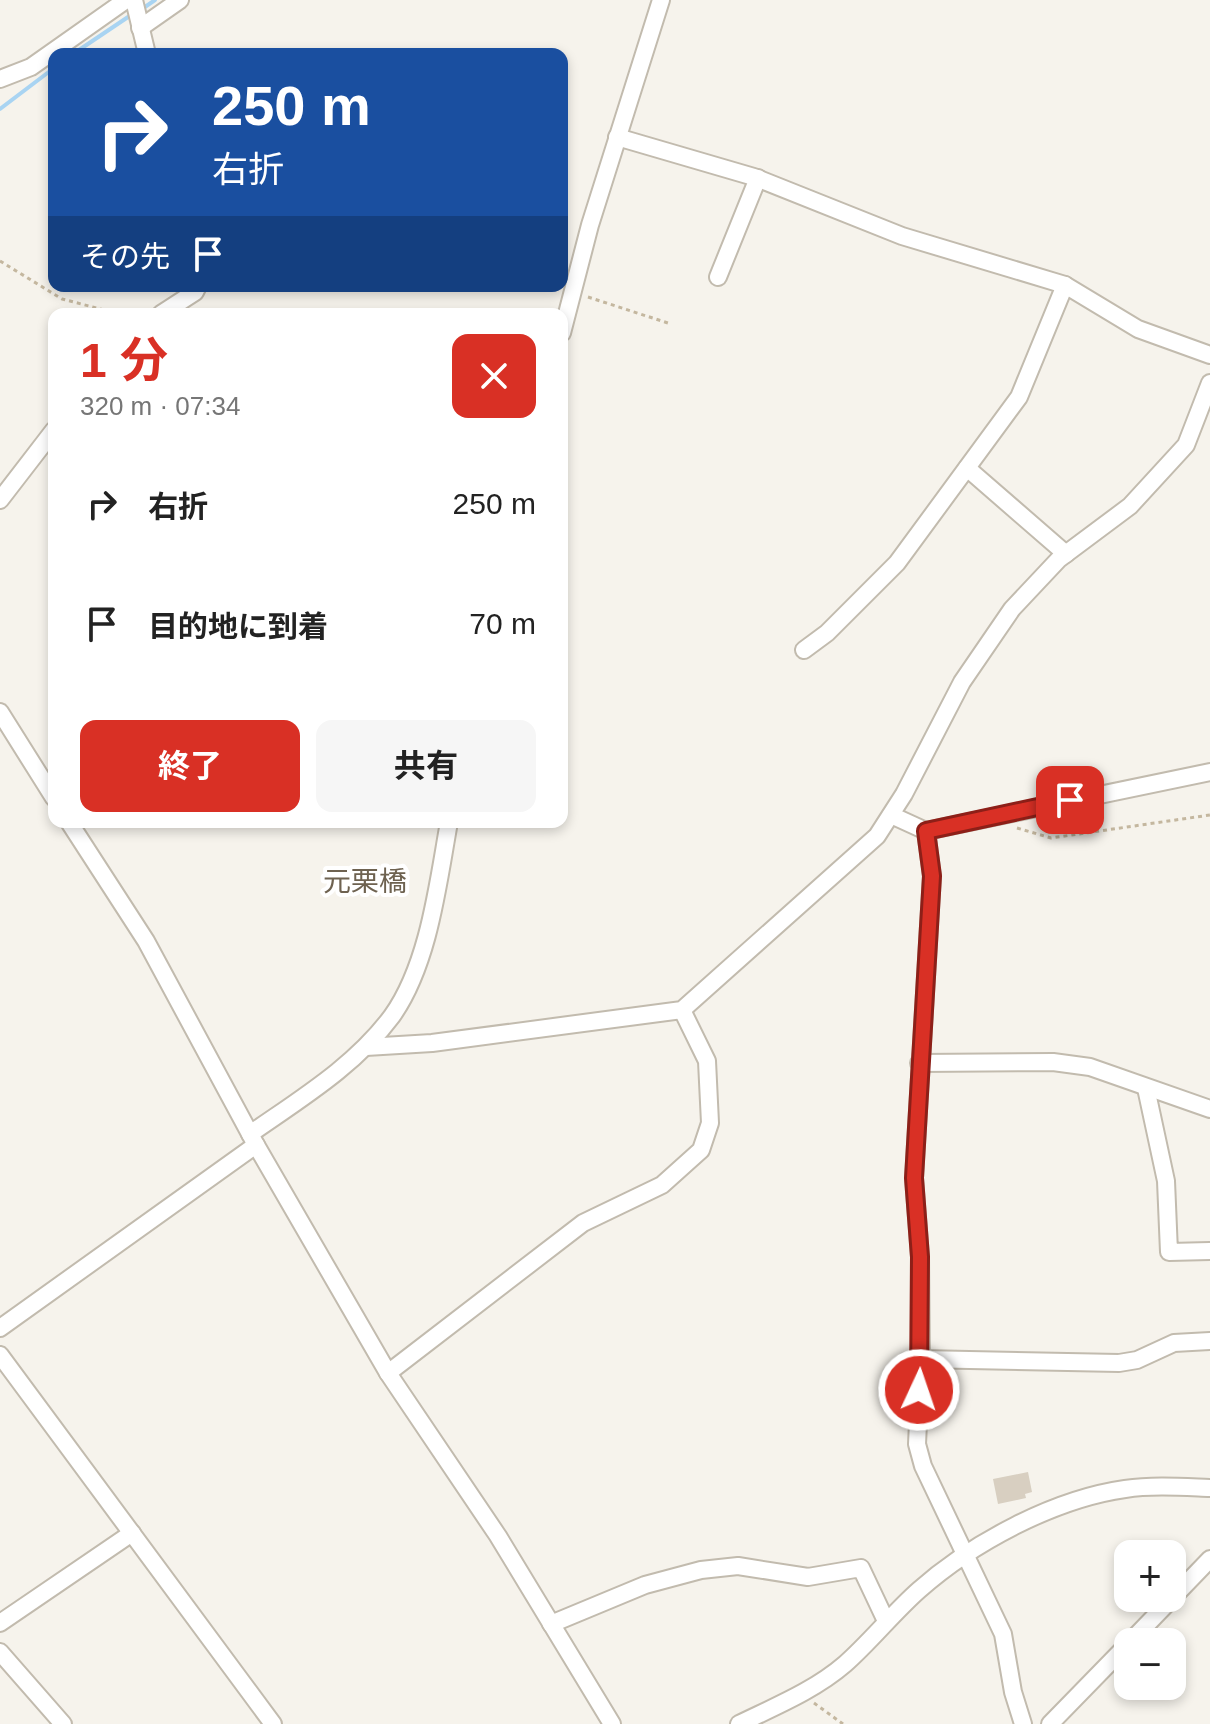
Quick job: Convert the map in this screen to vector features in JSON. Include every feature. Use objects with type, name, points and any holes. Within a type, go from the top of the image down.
[{"type":"street","points":[[139,25],[180,0]]},
{"type":"street","points":[[568,311],[590,225],[661,0]]},
{"type":"street","points":[[60,48],[131,1],[145,48]]},
{"type":"street","points":[[0,79],[31,67],[48,56]]},
{"type":"street","points":[[617,137],[758,178],[902,236],[1065,285],[1138,329],[1210,355]]},
{"type":"street","points":[[718,277],[758,178]]},
{"type":"street","points":[[804,650],[827,633],[897,563],[1019,397],[1065,285]]},
{"type":"street","points":[[170,308],[195,292]]},
{"type":"street","points":[[366,1047],[432,1043],[682,1010],[877,836],[962,682],[1012,609],[1066,554],[1130,506],[1186,445],[1210,383]]},
{"type":"street","points":[[0,500],[48,438]]},
{"type":"street","points":[[967,468],[1066,554]]},
{"type":"street","points":[[0,712],[48,788]]},
{"type":"street","points":[[891,815],[926,831],[1210,772]]},
{"type":"street","points":[[73,828],[146,941],[253,1140],[388,1373],[498,1536],[612,1724]]},
{"type":"street","points":[[0,1328],[253,1140],[366,1047],[393,1014],[417,963],[431,916],[448,828]]},
{"type":"street","points":[[926,831],[932,876],[914,1178],[920,1257],[921,1359],[917,1444],[923,1466],[1003,1634],[1013,1692],[1023,1724]]},
{"type":"street","points":[[388,1373],[583,1223],[662,1185],[701,1150],[710,1123],[707,1061],[682,1010]]},
{"type":"street","points":[[919,1063],[1053,1062],[1090,1067],[1210,1109]]},
{"type":"street","points":[[1146,1088],[1166,1181],[1169,1252],[1210,1251]]},
{"type":"street","points":[[921,1359],[1119,1363],[1137,1360],[1174,1343],[1210,1341]]},
{"type":"street","points":[[0,1355],[273,1724]]},
{"type":"street","points":[[739,1724],[800,1694],[845,1664],[920,1589],[965,1554],[1010,1530],[1076,1500],[1124,1489],[1161,1486],[1210,1488]]},
{"type":"street","points":[[0,1623],[132,1533]]},
{"type":"street","points":[[1143,1628],[1210,1559]]},
{"type":"street","points":[[551,1624],[645,1585],[701,1570],[738,1566],[808,1577],[861,1568],[886,1621]]},
{"type":"street","points":[[0,1652],[63,1724]]},
{"type":"street","points":[[1050,1724],[1114,1658]]},
{"type":"path","points":[[0,261],[48,290]]},
{"type":"path","points":[[51,292],[62,299],[97,308]]},
{"type":"path","points":[[573,293],[671,324]]},
{"type":"path","points":[[1010,826],[1051,838],[1210,815]]},
{"type":"path","points":[[800,1694],[843,1724]]},
{"type":"building","points":[[1028,1472],[1032,1492],[1025,1494],[1026,1498],[998,1504],[993,1479]]},
{"type":"waterway","points":[[142,9],[155,0]]},
{"type":"waterway","points":[[82,48],[134,13]]},
{"type":"waterway","points":[[0,109],[48,73]]},
{"type":"district","name":"元栗橋","points":[[365,881]]},
{"type":"route","points":[[919,1390],[920,1257],[914,1178],[932,876],[926,831],[1070,800]]}]
